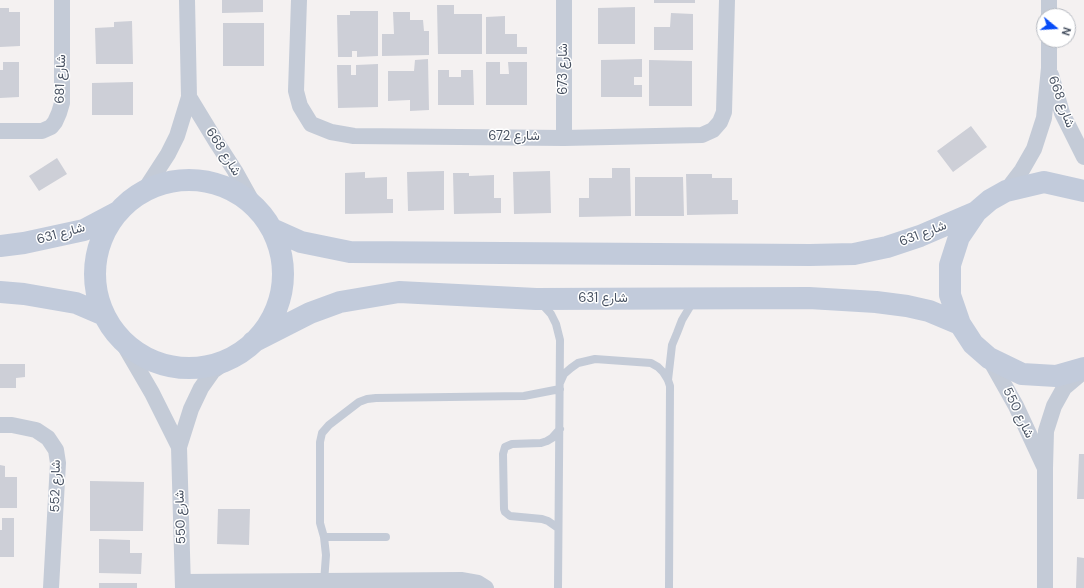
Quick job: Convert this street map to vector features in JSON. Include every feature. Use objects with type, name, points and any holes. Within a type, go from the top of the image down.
[{"type":"main road","points":[[194,180],[211,182],[227,187],[242,196],[255,207],[272,229],[282,258],[283,274],[278,304],[263,331],[253,342],[233,357],[214,364],[194,368],[173,366],[154,361],[136,352],[120,338],[104,315],[98,298],[95,280],[96,261],[100,243],[105,232],[119,211],[130,200],[144,191],[160,184],[171,181],[194,180]]},
{"type":"main road","points":[[1084,191],[1044,182],[1006,191],[990,200],[976,212],[959,237],[950,265],[950,295],[960,324],[973,344],[989,358],[1022,374],[1056,376],[1084,370]]},
{"type":"main road","name":"شارع 631","points":[[0,246],[24,243],[84,230],[119,211]]},
{"type":"main road","name":"شارع 631","points":[[272,229],[301,242],[350,252],[854,254],[887,247],[920,236],[976,212]]},
{"type":"main road","points":[[0,292],[24,294],[76,303],[104,315]]},
{"type":"main road","name":"شارع 631","points":[[253,342],[310,313],[340,302],[399,292],[536,299],[809,298],[876,302],[907,306],[929,311],[960,324]]},
{"type":"street","name":"شارع 681","points":[[0,131],[42,131],[51,127],[55,122],[62,103],[62,0]]},
{"type":"street","points":[[144,191],[168,154],[177,136],[189,97],[187,0]]},
{"type":"street","name":"شارع 672","points":[[299,0],[296,91],[300,106],[311,124],[332,132],[354,136],[564,138],[702,135],[713,130],[720,122],[724,112],[726,0]]},
{"type":"street","name":"شارع 673","points":[[564,0],[564,138]]},
{"type":"street","name":"شارع 668","points":[[1006,191],[1022,170],[1034,149],[1044,118],[1049,68],[1049,48]]},
{"type":"street","name":"شارع 668","points":[[1049,68],[1062,113],[1084,157]]},
{"type":"street","name":"شارع 668","points":[[189,97],[235,171],[255,207]]},
{"type":"street","name":"شارع 550","points":[[120,338],[152,393],[179,447]]},
{"type":"street","name":"شارع 550","points":[[183,585],[179,447],[191,409],[201,388],[213,371],[233,357]]},
{"type":"street","name":"شارع 550","points":[[989,358],[1016,406],[1045,468]]},
{"type":"street","name":"شارع 550","points":[[1045,588],[1046,431],[1054,406],[1064,388],[1084,370]]},
{"type":"street","name":"شارع 552","points":[[0,425],[12,425],[36,430],[48,438],[56,450],[58,463],[51,588]]},
{"type":"street","points":[[183,585],[291,585],[324,582],[461,580],[478,583],[486,588]]},
{"type":"lane","points":[[668,380],[672,345],[676,333],[682,320],[696,298]]},
{"type":"lane","points":[[536,299],[551,314],[556,324],[560,340],[558,588]]},
{"type":"lane","points":[[560,386],[564,374],[570,368],[582,362],[595,360],[651,363],[658,367],[668,380],[670,386],[669,588]]},
{"type":"lane","points":[[324,582],[326,555],[324,537],[320,523],[320,442],[322,433],[329,425],[359,402],[376,398],[524,396],[560,386]]},
{"type":"lane","points":[[558,528],[542,519],[510,516],[505,512],[503,454],[506,447],[512,444],[541,443],[547,441],[560,429]]},
{"type":"lane","points":[[324,537],[386,537]]},
{"type":"building","points":[[222,0],[263,0],[263,12],[222,13]]},
{"type":"building","points":[[654,0],[695,0],[695,3],[654,3]]},
{"type":"building","points":[[437,5],[454,5],[454,14],[482,14],[482,54],[438,54]]},
{"type":"building","points":[[635,7],[635,44],[598,44],[598,8]]},
{"type":"building","points":[[0,8],[9,8],[9,12],[20,12],[20,46],[0,47]]},
{"type":"building","points":[[350,11],[378,11],[378,56],[357,57],[357,51],[352,51],[352,57],[338,57],[337,15],[350,15]]},
{"type":"building","points":[[393,12],[410,12],[410,20],[423,20],[424,31],[429,31],[429,55],[382,56],[382,34],[394,34]]},
{"type":"building","points":[[671,13],[693,14],[693,50],[654,50],[654,27],[670,27]]},
{"type":"building","points":[[505,16],[505,34],[517,34],[517,47],[527,47],[527,54],[486,54],[486,17]]},
{"type":"building","points":[[132,21],[133,64],[96,64],[95,28],[114,27],[114,22]]},
{"type":"building","points":[[223,23],[264,23],[264,66],[223,66]]},
{"type":"building","points":[[428,59],[429,110],[410,111],[410,100],[388,101],[388,71],[414,71],[415,60]]},
{"type":"building","points":[[642,59],[642,77],[634,77],[634,85],[642,85],[642,97],[601,97],[601,60]]},
{"type":"building","points":[[649,60],[692,61],[692,106],[649,106]]},
{"type":"building","points":[[3,62],[19,62],[19,97],[0,98],[0,70],[3,70]]},
{"type":"building","points":[[486,62],[500,62],[500,74],[509,74],[508,62],[527,62],[527,105],[486,105]]},
{"type":"building","points":[[378,64],[378,107],[338,108],[337,65],[351,65],[351,75],[356,75],[356,65]]},
{"type":"building","points":[[438,70],[449,70],[449,77],[461,77],[461,70],[473,70],[474,105],[438,105]]},
{"type":"building","points":[[133,82],[133,115],[92,115],[92,83]]},
{"type":"building","points":[[971,126],[987,147],[953,172],[937,151]]},
{"type":"building","points":[[57,158],[67,174],[39,191],[29,176]]},
{"type":"building","points":[[612,168],[630,168],[631,216],[579,217],[579,198],[589,198],[589,178],[612,178]]},
{"type":"building","points":[[444,171],[444,210],[408,211],[407,172]]},
{"type":"building","points":[[550,171],[551,213],[514,214],[513,172]]},
{"type":"building","points":[[365,172],[365,178],[387,177],[387,199],[393,199],[393,213],[345,214],[345,173]]},
{"type":"building","points":[[453,173],[469,173],[469,176],[494,175],[494,198],[501,198],[501,213],[454,214]]},
{"type":"building","points":[[686,174],[712,174],[712,178],[732,178],[732,200],[738,200],[738,214],[687,215]]},
{"type":"building","points":[[635,177],[683,177],[684,216],[635,216]]},
{"type":"building","points":[[0,364],[25,364],[25,377],[16,378],[16,388],[0,388]]},
{"type":"building","points":[[1079,454],[1084,454],[1084,499],[1077,499]]},
{"type":"building","points":[[0,465],[5,466],[5,477],[17,477],[17,508],[0,508]]},
{"type":"building","points":[[90,481],[144,482],[143,531],[90,531]]},
{"type":"building","points":[[218,509],[250,509],[249,545],[217,544]]},
{"type":"building","points":[[2,518],[14,518],[14,557],[0,557],[0,530],[2,530]]},
{"type":"building","points":[[99,539],[130,540],[130,553],[142,553],[141,574],[99,573]]},
{"type":"building","points":[[1077,557],[1084,558],[1084,588],[1076,588]]},
{"type":"building","points":[[99,583],[137,583],[137,588],[99,588]]}]
